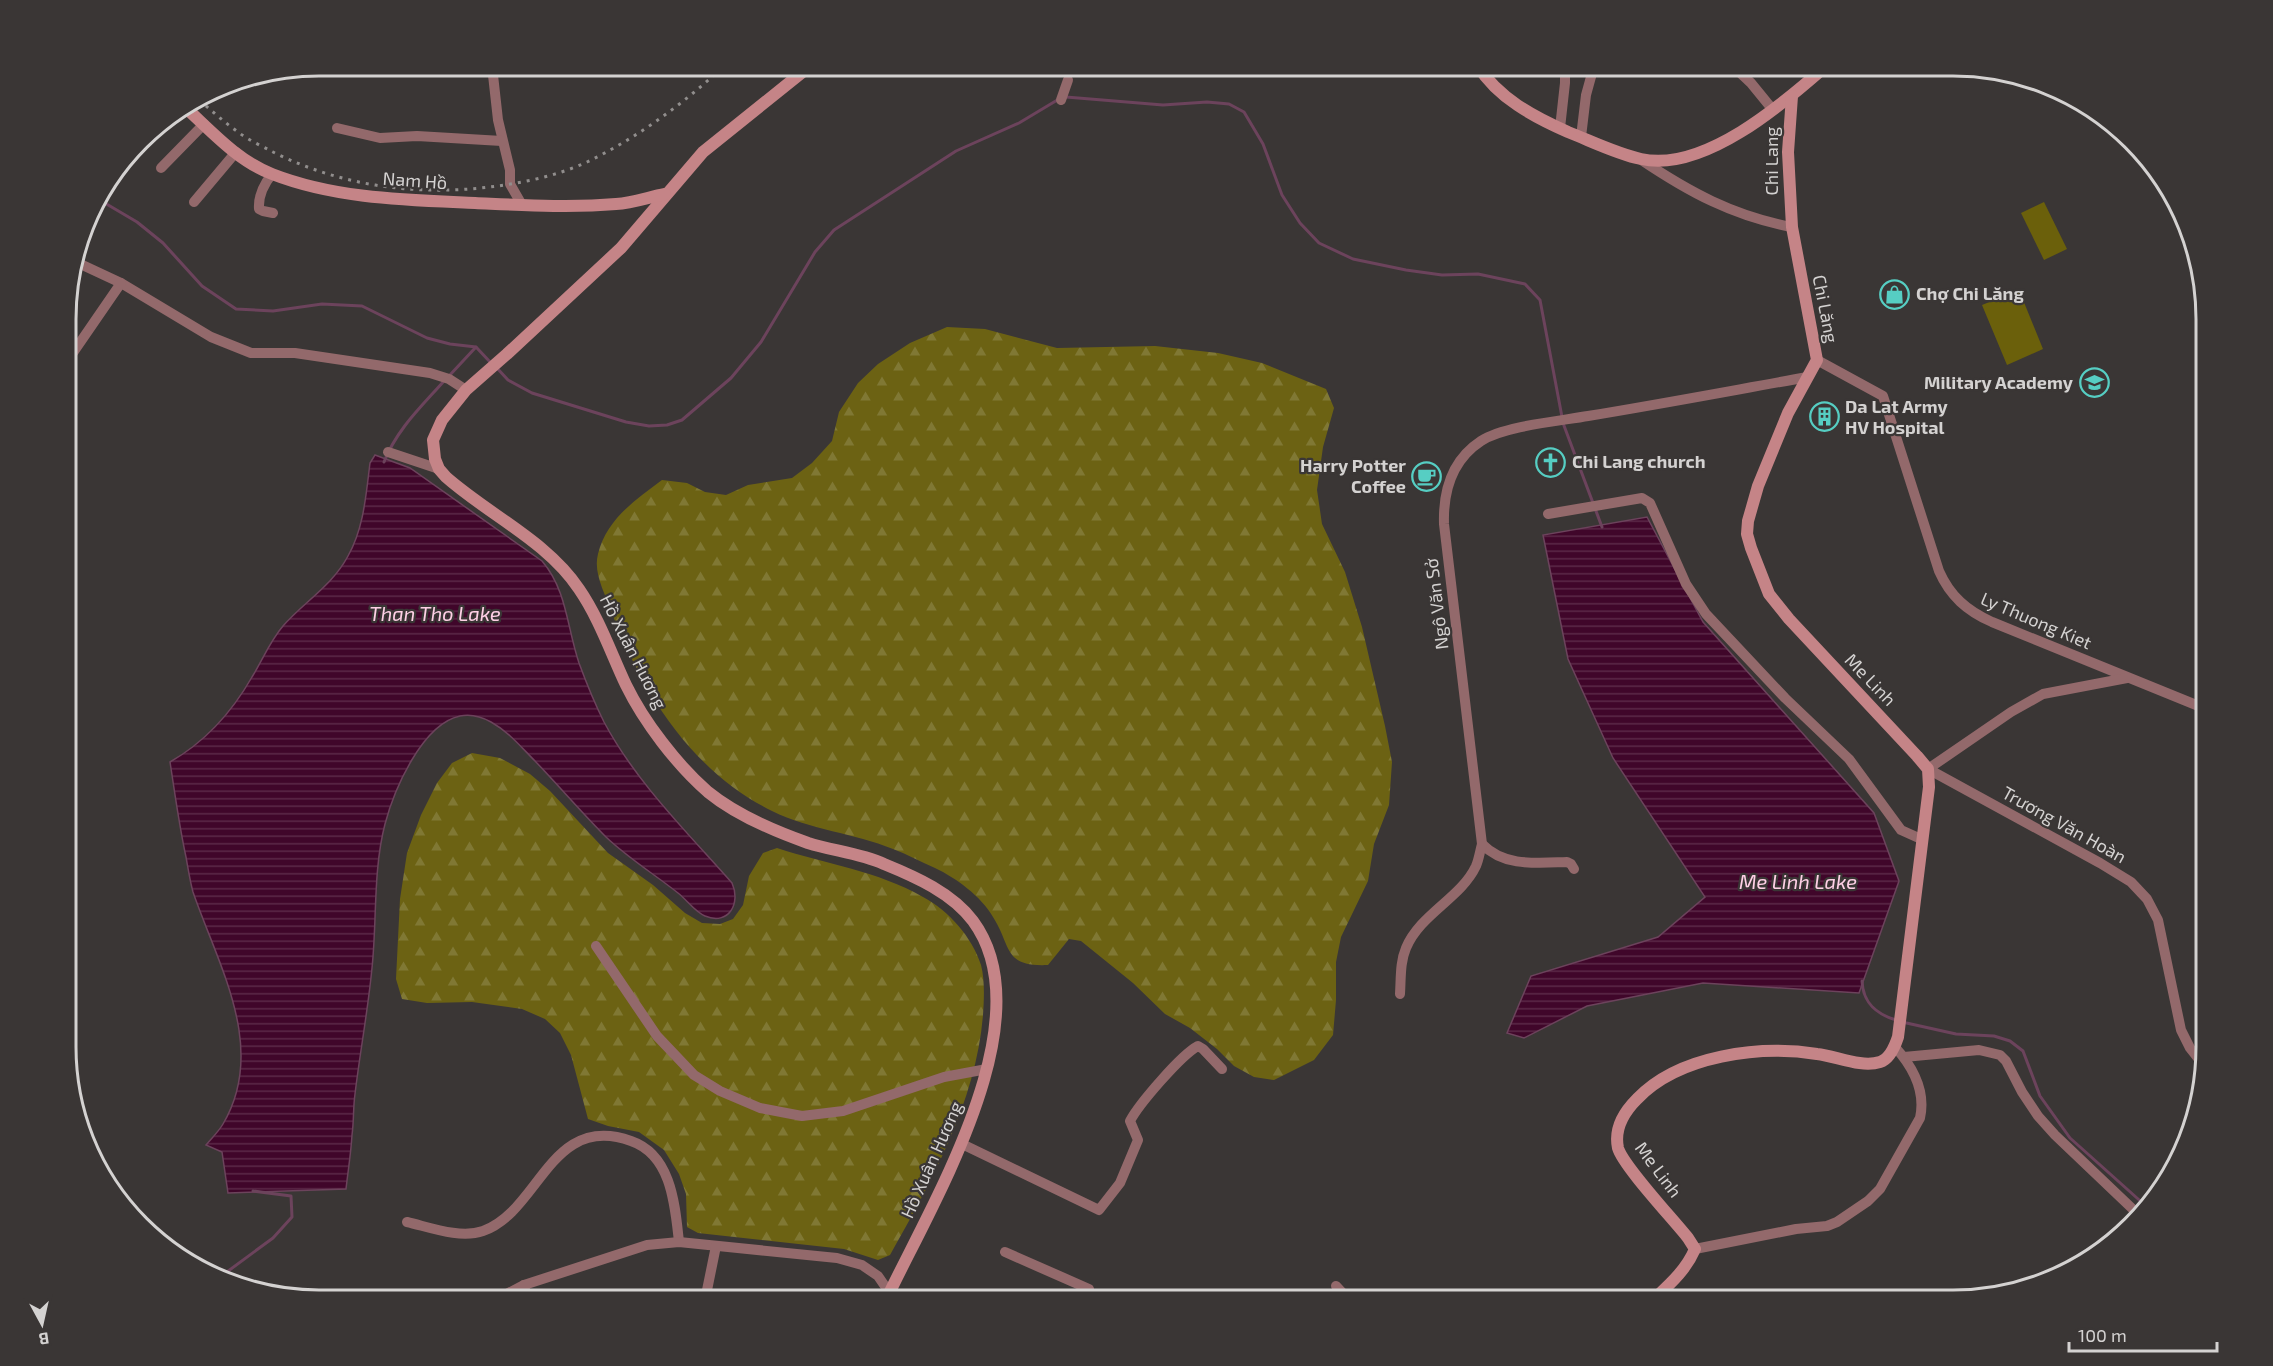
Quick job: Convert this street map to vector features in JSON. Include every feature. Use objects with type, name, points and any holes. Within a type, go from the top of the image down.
[{"type":"main road","points":[[439,469],[432,449],[436,431],[470,386],[621,248],[703,152],[798,76]]},
{"type":"main road","points":[[1484,76],[1504,96],[1560,128],[1640,159],[1666,160],[1690,155],[1717,145],[1756,123],[1815,76]]},
{"type":"main road","name":"Chi Lang","points":[[1792,96],[1788,160],[1792,227]]},
{"type":"main road","name":"Nam Hồ","points":[[191,113],[252,164],[272,174],[332,191],[398,199],[522,205],[618,204],[665,194]]},
{"type":"main road","name":"Chi Lăng","points":[[1792,227],[1817,360]]},
{"type":"main road","name":"Me Linh","points":[[1817,360],[1788,413],[1758,486],[1748,521],[1751,548],[1769,594],[1789,619],[1928,769]]},
{"type":"main road","name":"Hồ Xuân Hương","points":[[439,469],[457,486],[561,566],[579,588],[593,612],[628,688],[661,741],[708,792],[746,817],[808,843],[874,859],[917,878],[951,899],[972,920],[985,941],[994,966],[996,992],[995,1024],[987,1069],[962,1144],[891,1290]]},
{"type":"main road","points":[[1896,1042],[1929,787],[1928,769]]},
{"type":"main road","name":"Me Linh","points":[[1695,1249],[1627,1164],[1619,1149],[1618,1129],[1622,1119],[1638,1098],[1665,1078],[1691,1065],[1718,1057],[1773,1050],[1799,1051],[1869,1063],[1882,1062],[1896,1042]]},
{"type":"main road","points":[[1663,1290],[1679,1275],[1695,1249]]},
{"type":"street","points":[[493,76],[502,141],[510,170],[510,184],[522,205]]},
{"type":"street","points":[[1560,128],[1565,76]]},
{"type":"street","points":[[1581,137],[1586,95],[1591,76]]},
{"type":"street","points":[[1744,76],[1773,110]]},
{"type":"street","points":[[1061,100],[1068,80]]},
{"type":"street","points":[[161,168],[204,124]]},
{"type":"street","points":[[338,128],[380,138],[417,136],[502,141]]},
{"type":"street","points":[[194,202],[236,152]]},
{"type":"street","points":[[1640,159],[1689,191],[1764,222],[1792,227]]},
{"type":"street","points":[[272,174],[264,184],[259,208],[263,212],[273,213]]},
{"type":"street","points":[[83,265],[121,283],[211,337],[251,353],[295,352],[430,373],[470,386]]},
{"type":"street","points":[[76,348],[121,283]]},
{"type":"street","name":"Chi Lăng","points":[[1817,360],[1883,396]]},
{"type":"street","name":"Ngô Văn Sở","points":[[1400,994],[1401,967],[1407,945],[1419,927],[1468,878],[1476,867],[1482,844],[1446,546],[1444,506],[1450,477],[1456,466],[1481,441],[1492,435],[1808,376]]},
{"type":"street","name":"Ly Thuong Kiet","points":[[1883,396],[1939,571],[1954,597],[1976,615],[2196,705]]},
{"type":"street","points":[[388,452],[439,469]]},
{"type":"street","points":[[1548,514],[1642,498],[1650,503],[1686,584],[1706,615],[1785,698],[1849,759],[1901,830],[1921,839]]},
{"type":"street","points":[[1928,769],[2011,712],[2043,694],[2127,678]]},
{"type":"street","name":"Trương Văn Hoàn","points":[[1928,769],[2100,863],[2131,882],[2147,899],[2158,920],[2181,1030],[2196,1056]]},
{"type":"street","points":[[1482,844],[1497,858],[1524,862],[1567,862],[1574,869]]},
{"type":"street","points":[[596,946],[657,1036],[693,1075],[720,1091],[760,1108],[802,1116],[843,1111],[944,1077],[987,1069]]},
{"type":"street","points":[[1695,1249],[1796,1229],[1827,1226],[1847,1216],[1868,1201],[1885,1182],[1920,1118],[1923,1100],[1918,1084],[1896,1042]]},
{"type":"street","points":[[962,1144],[1099,1210],[1120,1183],[1134,1151],[1138,1140],[1130,1121],[1147,1098],[1197,1046],[1203,1048],[1222,1069]]},
{"type":"street","points":[[1904,1057],[1979,1050],[2000,1055],[2006,1061],[2038,1116],[2133,1210]]},
{"type":"street","points":[[406,1222],[457,1233],[482,1232],[499,1222],[514,1208],[573,1143],[595,1135],[619,1137],[635,1142],[651,1154],[665,1171],[674,1202],[679,1242]]},
{"type":"street","points":[[516,1290],[647,1245],[679,1242],[837,1258],[862,1265],[879,1276],[885,1290]]},
{"type":"street","points":[[707,1290],[716,1246]]},
{"type":"street","points":[[1005,1252],[1089,1290]]},
{"type":"street","points":[[524,1286],[525,1290]]},
{"type":"street","points":[[1336,1286],[1340,1290]]},
{"type":"green space","points":[[947,327],[985,329],[1057,348],[1155,346],[1218,353],[1262,363],[1326,389],[1334,408],[1323,447],[1317,490],[1322,524],[1345,572],[1362,627],[1392,762],[1389,805],[1374,844],[1368,881],[1341,937],[1336,962],[1333,1035],[1314,1060],[1274,1080],[1254,1077],[1234,1066],[1190,1028],[1165,1014],[1133,983],[1081,941],[1069,939],[1048,965],[1023,963],[1011,953],[988,909],[967,888],[951,877],[909,856],[878,844],[787,817],[743,794],[717,774],[673,726],[654,699],[623,641],[600,583],[597,561],[602,542],[623,512],[662,480],[687,483],[705,492],[726,495],[748,485],[792,478],[812,463],[832,441],[839,412],[858,383],[878,364],[910,343]]},
{"type":"green space","points":[[472,753],[500,758],[530,774],[550,791],[608,853],[653,885],[685,913],[702,923],[720,924],[733,919],[743,905],[749,876],[763,853],[777,848],[870,874],[906,888],[942,910],[966,935],[981,965],[984,983],[979,1047],[962,1109],[950,1140],[890,1255],[878,1260],[844,1249],[698,1233],[687,1227],[686,1194],[679,1174],[664,1150],[639,1132],[608,1126],[588,1119],[571,1055],[560,1033],[545,1019],[522,1009],[472,1002],[427,1003],[402,999],[396,979],[400,899],[407,853],[421,815],[437,783],[452,763]]},
{"type":"shaded area","points":[[2044,202],[2067,249],[2044,260],[2021,213]]},
{"type":"shaded area","points":[[2019,290],[2043,349],[2007,365],[1982,305]]},
{"type":"water","name":"Than Tho Lake","points":[[375,455],[410,468],[542,561],[557,584],[579,663],[604,722],[647,786],[732,883],[734,905],[731,911],[721,918],[701,914],[678,893],[606,837],[503,730],[480,717],[460,716],[446,722],[434,731],[412,760],[395,794],[381,841],[374,950],[354,1099],[346,1189],[228,1193],[222,1152],[206,1145],[223,1124],[236,1095],[241,1066],[240,1036],[225,977],[192,888],[170,762],[195,745],[217,725],[244,690],[278,632],[341,567],[358,534],[364,511],[370,463]]},
{"type":"water","name":"Me Linh Lake","points":[[1647,517],[1703,622],[1874,813],[1899,881],[1859,993],[1703,983],[1587,1006],[1524,1038],[1507,1033],[1531,976],[1658,937],[1705,897],[1613,758],[1568,659],[1543,535]]},
{"type":"waterway","points":[[1066,97],[1163,105],[1207,102],[1229,104],[1244,112],[1263,144],[1282,195],[1300,223],[1319,243],[1353,259],[1406,270],[1442,275],[1478,274],[1525,284],[1540,300],[1562,417]]},
{"type":"waterway","points":[[496,367],[508,380],[532,393],[626,422],[649,426],[667,425],[682,420],[731,378],[761,342],[815,252],[834,230],[956,151],[1019,123],[1059,99]]},
{"type":"waterway","points":[[106,204],[137,222],[163,243],[202,286],[236,309],[273,311],[322,304],[362,306],[427,338],[476,347],[491,363]]},
{"type":"waterway","points":[[449,376],[476,347]]},
{"type":"waterway","points":[[384,462],[403,429],[444,381]]},
{"type":"waterway","points":[[1563,423],[1602,527]]},
{"type":"waterway","points":[[1862,981],[1865,996],[1872,1006],[1882,1014],[1896,1020]]},
{"type":"waterway","points":[[1902,1022],[1956,1034],[1994,1036],[2010,1041],[2023,1051],[2040,1096],[2070,1138],[2141,1201]]},
{"type":"waterway","points":[[227,1272],[273,1238],[292,1217],[291,1196],[253,1191]]},
{"type":"railway","points":[[205,105],[242,135],[299,164],[325,173],[379,186],[406,189],[462,189],[527,181],[552,175],[587,162],[606,153],[659,119],[713,76]]},
{"type":"place","name":"Chợ Chi Lăng","points":[[1895,294]]},
{"type":"place","name":"Military Academy","points":[[2094,383]]},
{"type":"place","name":"Da Lat Army HV Hospital","points":[[1824,417]]},
{"type":"place","name":"Chi Lang church","points":[[1551,462]]},
{"type":"place","name":"Harry Potter Coffee","points":[[1427,476]]}]
